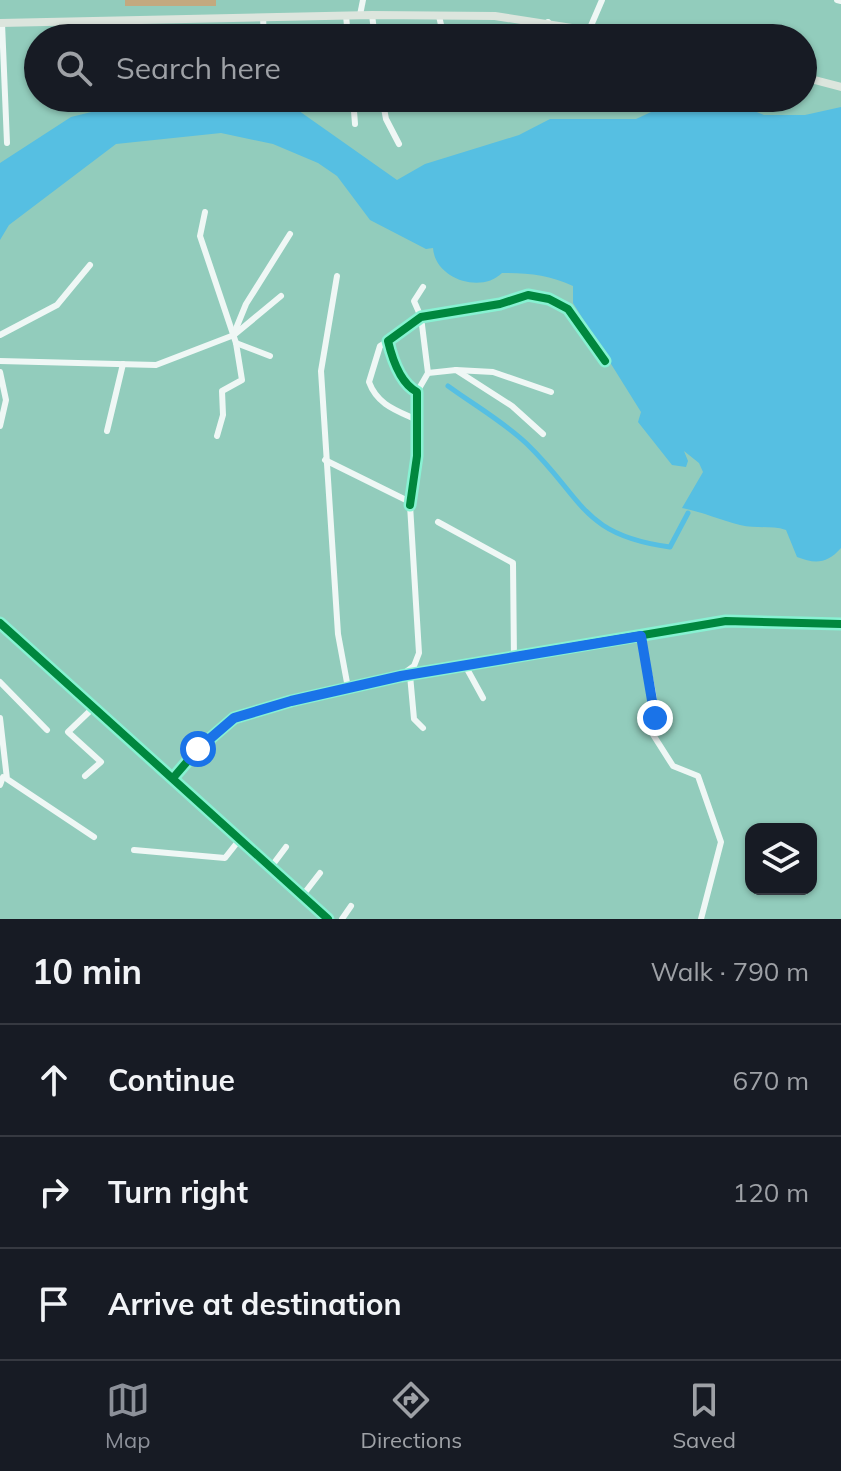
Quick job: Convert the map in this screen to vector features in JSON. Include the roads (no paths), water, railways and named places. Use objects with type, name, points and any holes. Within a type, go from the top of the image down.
[{"type":"main road","points":[[1,23],[372,15],[562,24]]},
{"type":"main road","points":[[817,81],[841,87]]},
{"type":"street","points":[[360,15],[363,0]]},
{"type":"street","points":[[592,24],[602,0]]},
{"type":"street","points":[[346,15],[347,24]]},
{"type":"street","points":[[372,15],[373,24]]},
{"type":"street","points":[[439,16],[441,24]]},
{"type":"street","points":[[263,17],[263,24]]},
{"type":"street","points":[[1,23],[7,143]]},
{"type":"street","points":[[354,112],[355,124]]},
{"type":"street","points":[[385,112],[399,144]]},
{"type":"street","points":[[205,212],[200,236],[235,339],[242,380],[222,391],[223,415],[217,436]]},
{"type":"street","points":[[235,339],[246,304],[290,234]]},
{"type":"street","points":[[0,335],[57,305],[90,265]]},
{"type":"street","points":[[337,276],[321,371],[338,634],[348,688]]},
{"type":"street","points":[[401,676],[414,666],[419,653],[410,505],[417,456],[417,392],[428,373],[421,317],[414,301],[423,287]]},
{"type":"street","points":[[415,419],[386,406],[373,394],[369,382],[380,346],[421,317],[500,304],[521,295],[549,299],[568,309],[605,361]]},
{"type":"street","points":[[0,361],[156,365],[235,339],[281,296]]},
{"type":"street","points":[[235,339],[270,356]]},
{"type":"street","points":[[388,341],[397,367],[410,388],[417,392]]},
{"type":"street","points":[[107,431],[123,364]]},
{"type":"street","points":[[428,373],[456,370],[493,372],[551,392]]},
{"type":"street","points":[[456,370],[512,406],[543,434]]},
{"type":"street","points":[[0,372],[6,400],[0,426]]},
{"type":"street","points":[[325,460],[406,500],[410,505]]},
{"type":"street","points":[[438,522],[513,563],[514,660]]},
{"type":"street","points":[[173,778],[198,749],[234,718],[348,688],[401,676],[514,660],[726,621],[841,624]]},
{"type":"street","points":[[0,623],[328,919]]},
{"type":"street","points":[[641,636],[654,703],[655,729],[652,733],[673,766],[698,776],[721,842],[701,919]]},
{"type":"street","points":[[466,667],[483,698]]},
{"type":"street","points":[[410,675],[414,719],[423,728]]},
{"type":"street","points":[[0,682],[47,730]]},
{"type":"street","points":[[85,776],[101,762],[68,732],[92,709]]},
{"type":"street","points":[[0,718],[4,777],[0,785]]},
{"type":"street","points":[[4,777],[94,837]]},
{"type":"street","points":[[134,850],[225,858],[240,839]]},
{"type":"street","points":[[271,867],[286,847]]},
{"type":"street","points":[[303,895],[320,873]]},
{"type":"street","points":[[342,919],[351,906]]},
{"type":"water","points":[[841,107],[841,548],[826,560],[810,561],[797,557],[786,530],[740,525],[682,508],[703,472],[699,463],[684,451],[688,461],[686,467],[672,465],[638,422],[641,412],[573,303],[573,286],[547,277],[521,273],[502,273],[483,282],[460,280],[442,268],[433,248],[426,249],[370,220],[337,176],[318,163],[273,144],[221,133],[116,144],[9,225],[0,240],[0,163],[71,117],[91,112],[301,112],[397,180],[425,164],[519,135],[550,119],[636,119],[651,112],[805,115]]},
{"type":"waterway","points":[[448,386],[518,436],[586,512],[618,534],[670,547],[688,513]]}]
